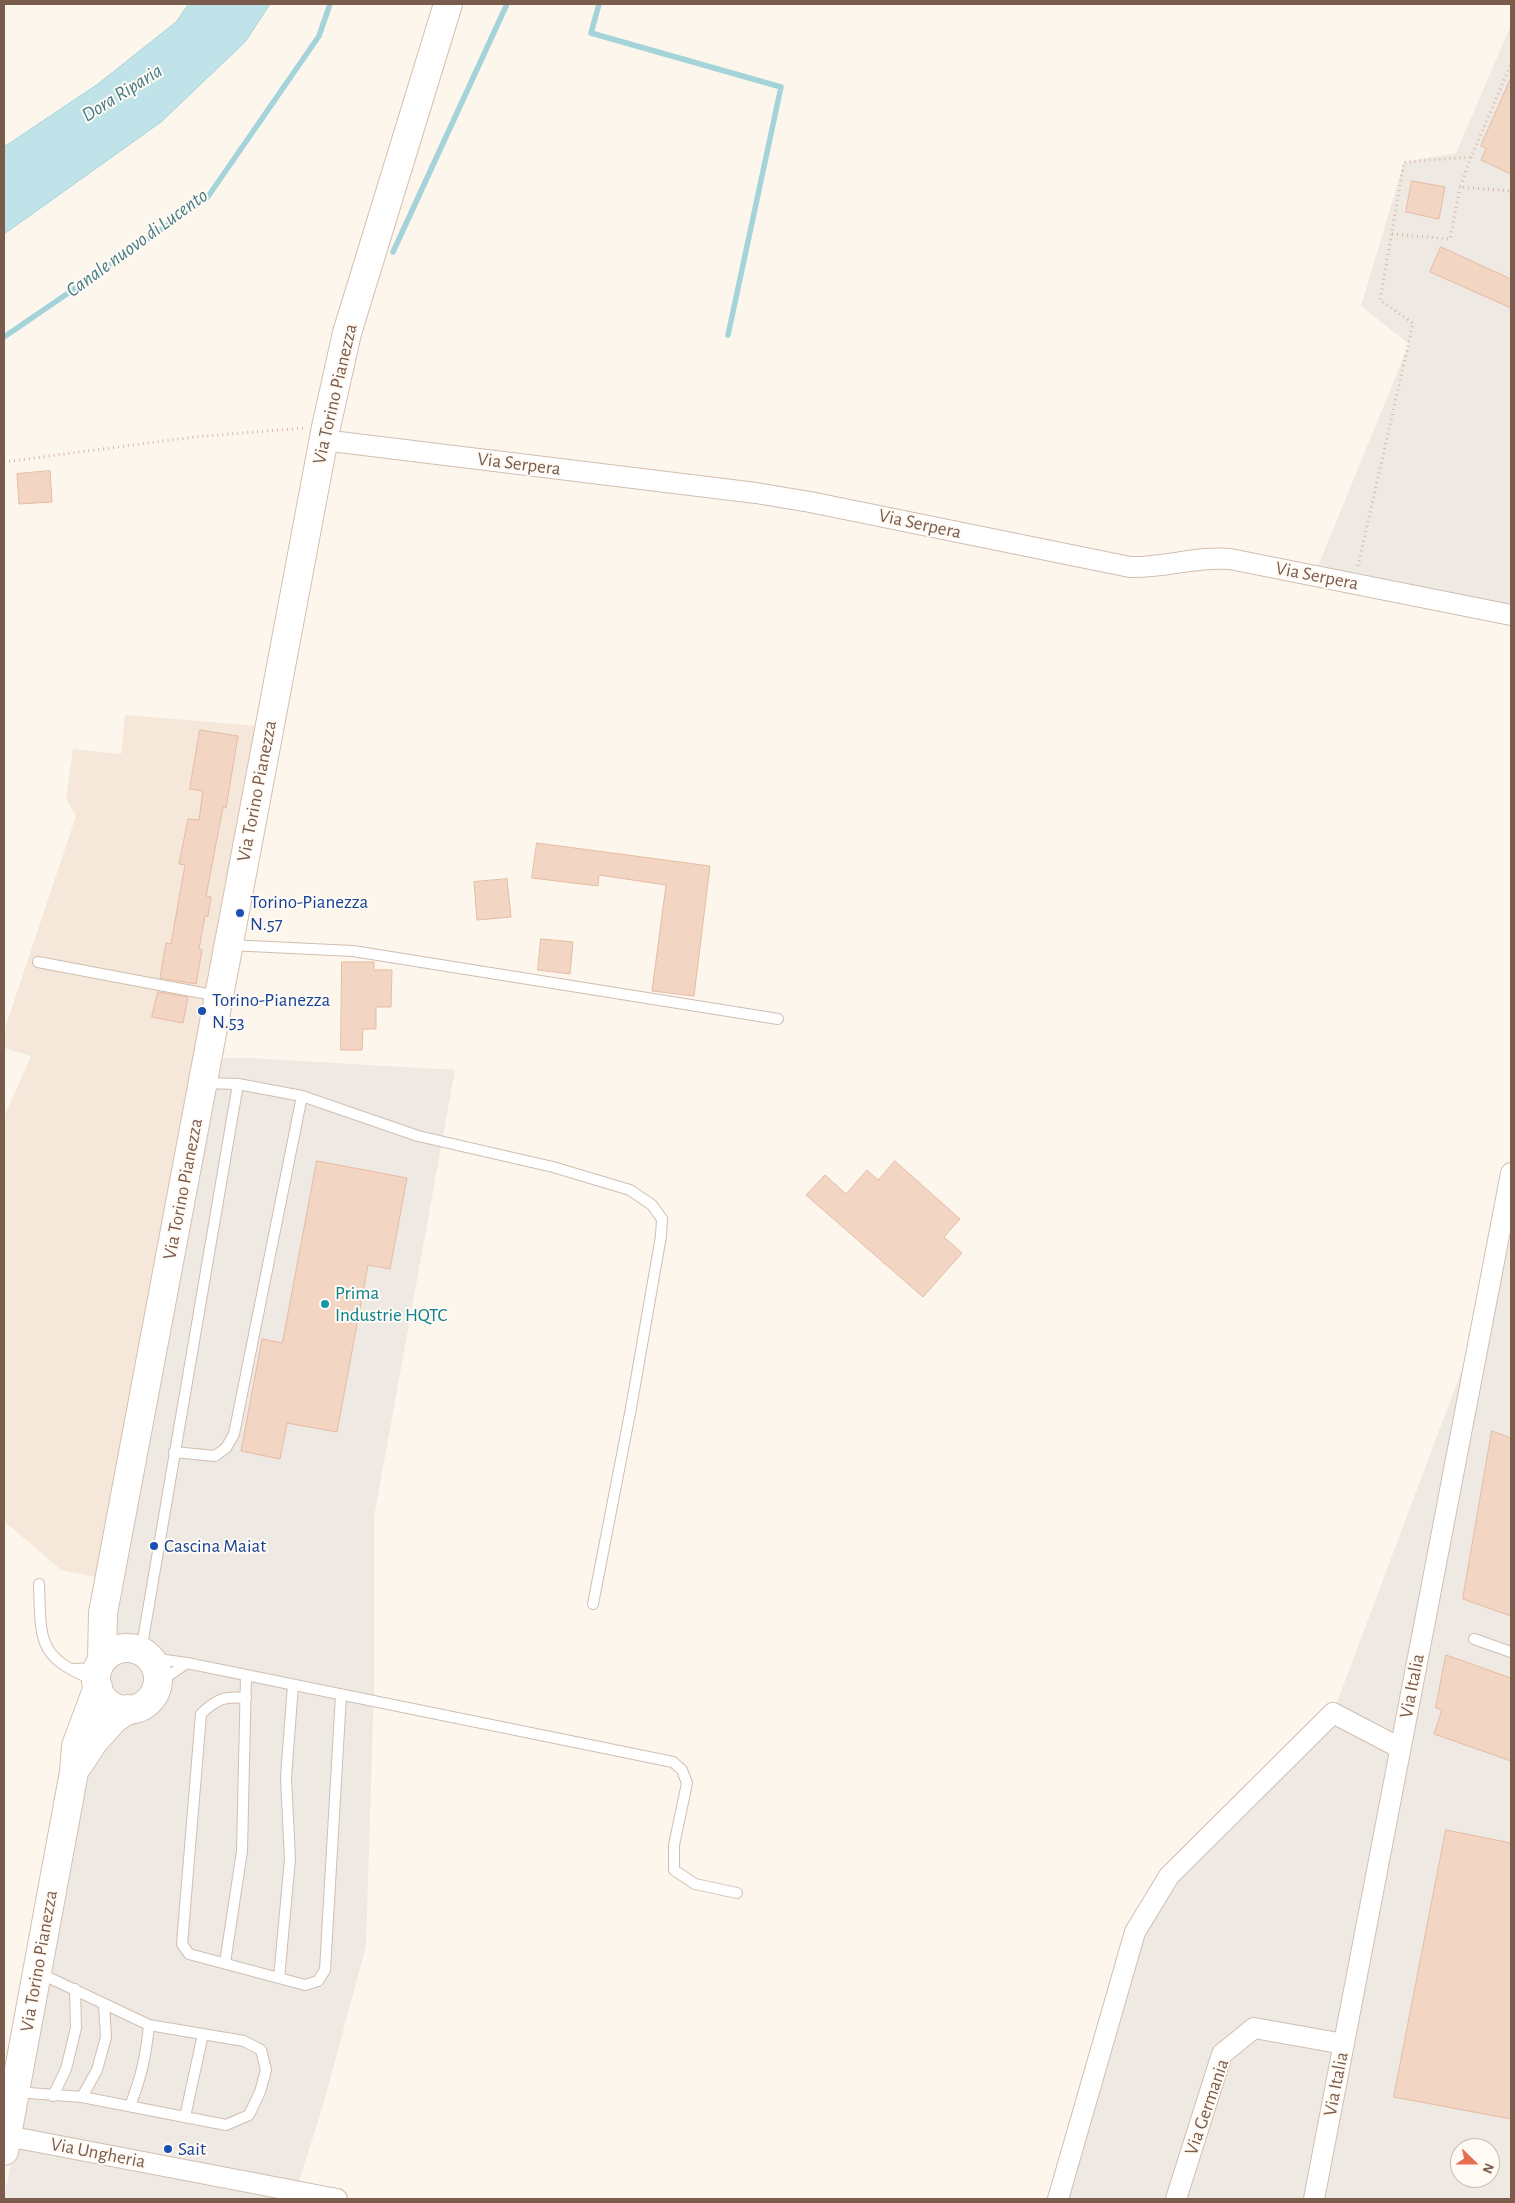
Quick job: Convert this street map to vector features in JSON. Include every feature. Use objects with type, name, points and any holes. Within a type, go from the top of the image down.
[{"type":"main road","name":"Via Torino Pianezza","points":[[5,2144],[74,1772],[76,1746],[99,1674],[103,1613],[324,433],[347,333],[448,4]]},
{"type":"main road","points":[[108,1588],[127,1635],[147,1661],[154,1693],[148,1702],[128,1710],[118,1708],[102,1696],[99,1674],[110,1653],[119,1649],[147,1661]]},
{"type":"main road","name":"Via Torino Pianezza","points":[[74,1772],[94,1741],[114,1719],[128,1710]]},
{"type":"street","name":"Via Serpera","points":[[324,433],[765,494],[1130,567],[1146,568],[1210,557],[1224,558],[1511,615]]},
{"type":"street","name":"Via Italia","points":[[1314,2199],[1511,1173]]},
{"type":"street","points":[[1058,2199],[1135,1932],[1169,1876],[1333,1713],[1400,1748]]},
{"type":"street","name":"Via Germania","points":[[1176,2199],[1222,2054],[1254,2028],[1344,2044]]},
{"type":"street","name":"Via Ungheria","points":[[5,2144],[336,2199]]},
{"type":"lane","points":[[228,945],[353,951],[778,1020]]},
{"type":"lane","points":[[38,962],[219,996]]},
{"type":"lane","points":[[202,1084],[238,1084],[302,1096],[418,1136],[554,1167],[630,1190],[652,1205],[662,1219],[662,1236],[593,1604]]},
{"type":"lane","points":[[147,1661],[174,1452],[238,1084]]},
{"type":"lane","points":[[174,1452],[215,1456],[226,1448],[234,1434],[302,1096]]},
{"type":"lane","points":[[39,1584],[41,1633],[48,1652],[69,1669],[99,1674]]},
{"type":"lane","points":[[1474,1639],[1511,1652]]},
{"type":"lane","points":[[147,1661],[187,1663],[673,1762],[682,1770],[688,1783],[674,1845],[674,1870],[695,1884],[737,1893]]},
{"type":"lane","points":[[147,1661],[187,1663]]},
{"type":"lane","points":[[225,1964],[242,1851],[246,1676]]},
{"type":"lane","points":[[279,1978],[290,1859],[286,1777],[293,1685]]},
{"type":"lane","points":[[246,1698],[229,1696],[211,1703],[201,1714],[182,1944],[189,1954],[305,1985],[318,1981],[325,1970],[341,1695]]},
{"type":"lane","points":[[15,2092],[82,2097],[226,2125],[249,2115],[260,2092],[266,2070],[261,2050],[244,2041],[149,2025],[37,1972]]},
{"type":"lane","points":[[52,2096],[66,2069],[76,2028],[75,1989]]},
{"type":"lane","points":[[82,2097],[97,2070],[106,2037],[104,2004]]},
{"type":"lane","points":[[130,2106],[142,2077],[149,2025]]},
{"type":"lane","points":[[185,2117],[202,2034]]},
{"type":"path","points":[[1392,234],[1450,239],[1460,187],[1471,156],[1511,64]]},
{"type":"path","points":[[1354,584],[1413,323],[1380,300],[1404,162],[1471,156]]},
{"type":"path","points":[[1460,187],[1511,191]]},
{"type":"path","points":[[4,462],[194,437],[324,433]]},
{"type":"shaded area","points":[[1511,25],[1511,615],[1314,576],[1409,344],[1361,306],[1404,162],[1456,153]]},
{"type":"shaded area","points":[[125,715],[269,727],[109,1580],[61,1570],[4,1521],[4,1117],[31,1056],[4,1048],[4,1031],[76,816],[66,799],[73,749],[121,754]]},
{"type":"shaded area","points":[[217,1058],[249,1058],[455,1070],[374,1517],[374,1687],[366,1946],[324,2102],[296,2191],[330,2199],[4,2199]]},
{"type":"shaded area","points":[[1511,1239],[1511,2199],[1058,2199],[1135,1932],[1169,1876],[1333,1713]]},
{"type":"water","name":"Dora Riparia","points":[[189,4],[270,4],[245,42],[161,122],[4,234],[4,147],[98,84],[176,22]]},
{"type":"building","points":[[1511,78],[1511,174],[1481,160],[1486,148],[1481,146]]},
{"type":"building","points":[[1412,181],[1445,187],[1439,219],[1406,212]]},
{"type":"building","points":[[1441,247],[1511,279],[1511,308],[1430,272]]},
{"type":"building","points":[[50,471],[52,502],[19,504],[17,474]]},
{"type":"building","points":[[200,730],[238,736],[226,808],[223,807],[206,896],[211,897],[208,916],[205,916],[199,949],[202,950],[196,984],[160,978],[166,943],[171,944],[185,865],[179,864],[188,819],[199,820],[203,791],[190,789]]},
{"type":"building","points":[[537,843],[710,866],[694,996],[652,991],[666,885],[599,875],[598,886],[532,878]]},
{"type":"building","points":[[507,879],[511,917],[477,920],[474,882]]},
{"type":"building","points":[[541,939],[573,942],[570,974],[538,970]]},
{"type":"building","points":[[342,962],[374,962],[374,970],[392,970],[391,1007],[376,1007],[376,1029],[363,1029],[362,1050],[341,1050]]},
{"type":"building","points":[[158,992],[188,997],[183,1023],[152,1017]]},
{"type":"building","name":"Prima Industrie HQTC","points":[[317,1161],[407,1178],[390,1269],[368,1265],[337,1432],[287,1423],[280,1459],[241,1451],[262,1339],[282,1343]]},
{"type":"building","points":[[895,1161],[960,1219],[944,1237],[962,1253],[923,1297],[806,1195],[825,1175],[846,1194],[867,1170],[878,1180]]},
{"type":"building","points":[[1492,1431],[1511,1438],[1511,1616],[1463,1599]]},
{"type":"building","points":[[1446,1655],[1511,1678],[1511,1761],[1434,1734],[1442,1710],[1436,1708]]},
{"type":"building","points":[[1446,1830],[1511,1843],[1511,2119],[1394,2097]]},
{"type":"waterway","name":"Canale nuovo di Lucento","points":[[4,337],[207,198],[319,36],[330,4]]},
{"type":"waterway","points":[[393,252],[507,4]]},
{"type":"waterway","points":[[599,4],[591,33],[781,87],[728,335]]},
{"type":"place","name":"Torino-Pianezza N.57","points":[[240,913]]},
{"type":"place","name":"Torino-Pianezza N.53","points":[[202,1011]]},
{"type":"place","name":"Prima Industrie HQTC","points":[[325,1304]]},
{"type":"place","name":"Cascina Maiat","points":[[154,1546]]},
{"type":"place","name":"Sait","points":[[168,2149]]}]
